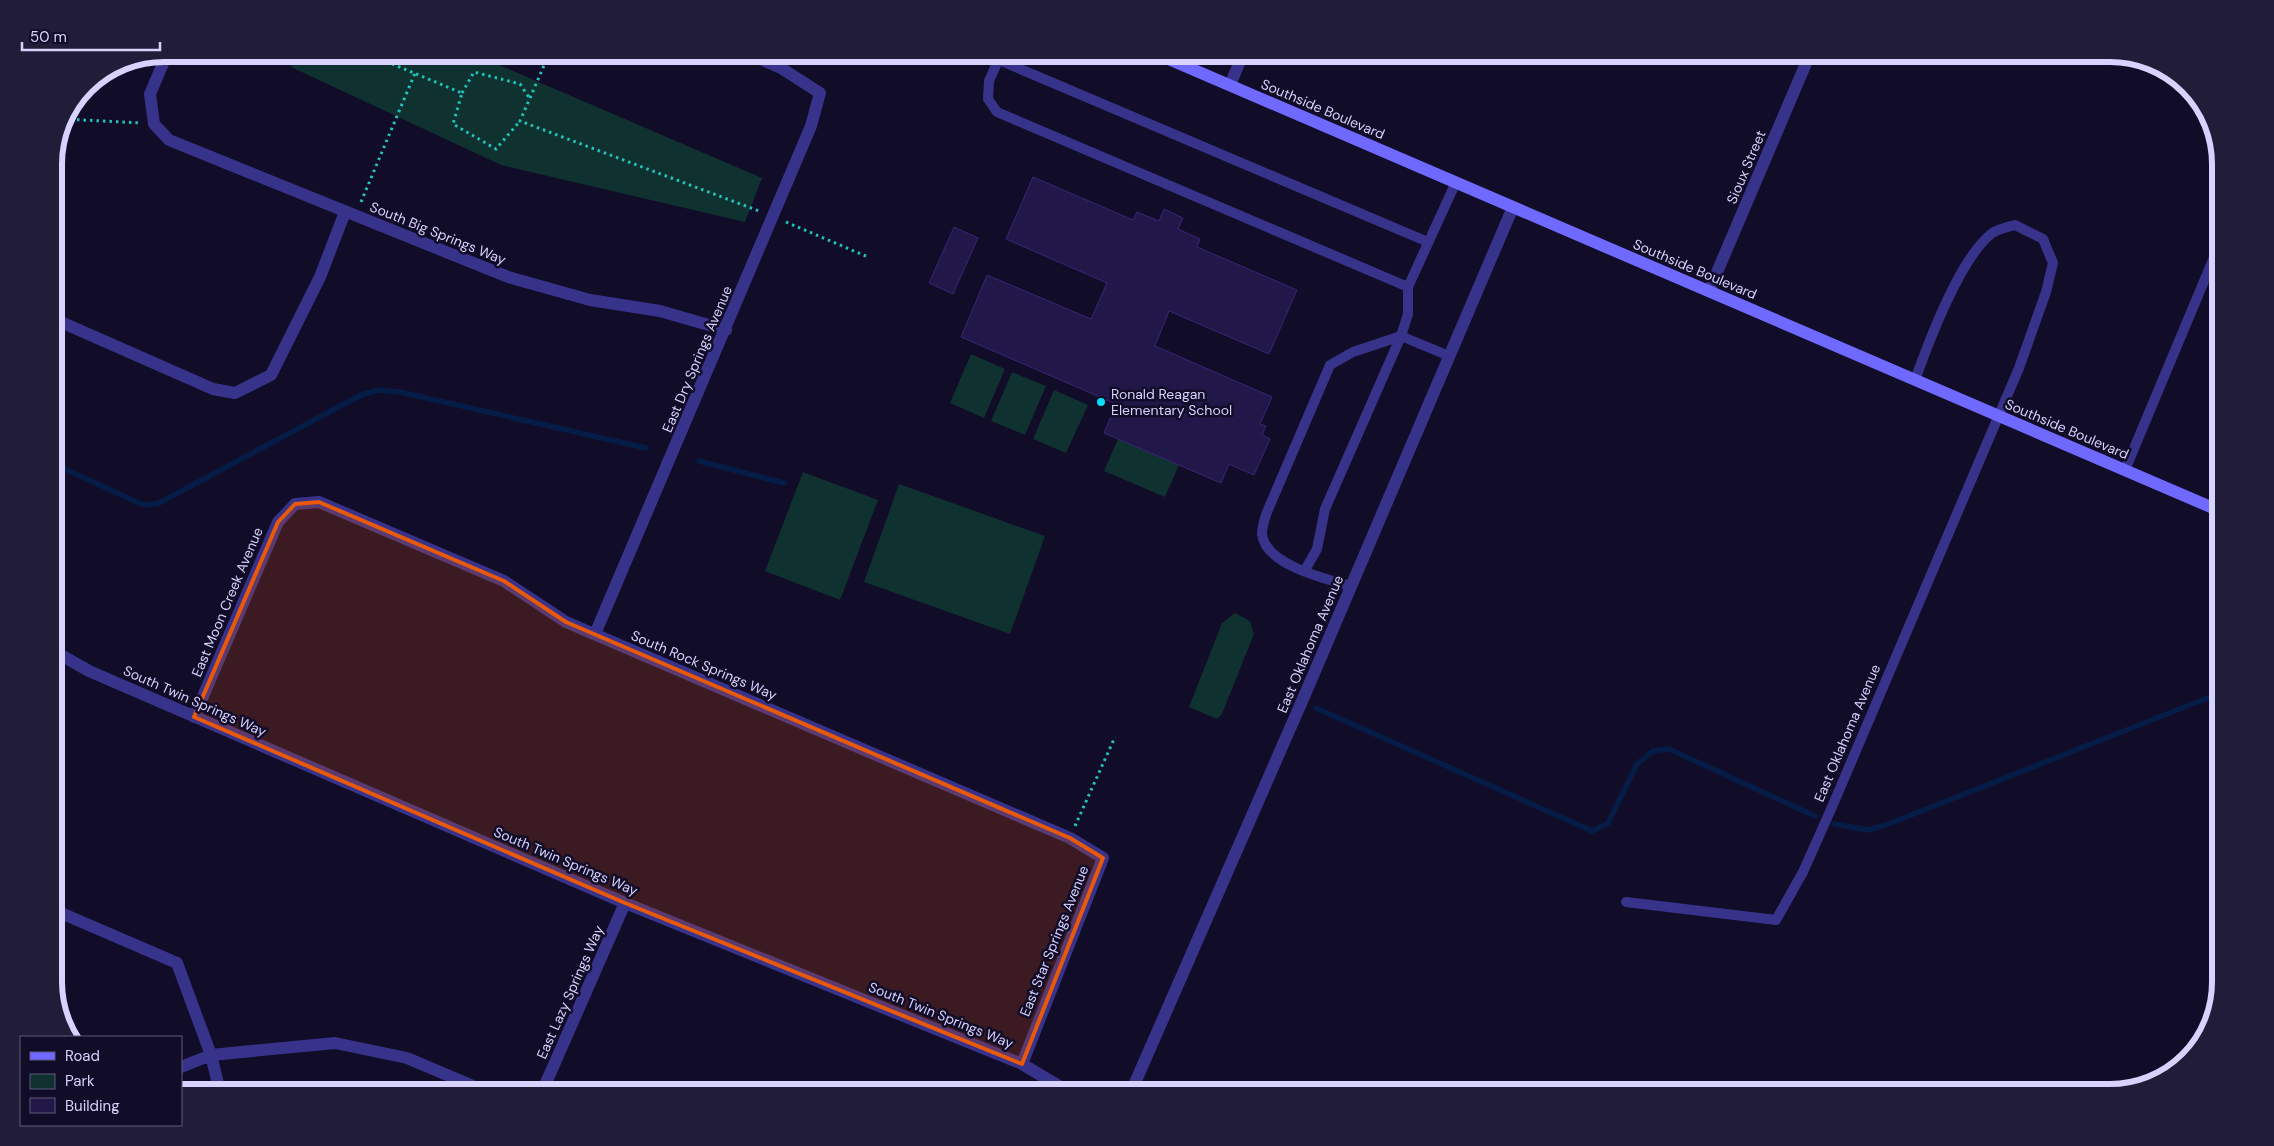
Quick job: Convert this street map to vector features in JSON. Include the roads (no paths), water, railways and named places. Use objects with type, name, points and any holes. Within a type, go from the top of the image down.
[{"type":"main road","name":"Southside Boulevard","points":[[1177,62],[2211,507]]},
{"type":"street","points":[[1230,85],[1239,62]]},
{"type":"street","name":"Sioux Street","points":[[1708,291],[1806,62]]},
{"type":"street","name":"South Big Springs Way","points":[[163,63],[150,94],[154,124],[169,140],[508,277],[590,300],[660,311],[726,330]]},
{"type":"street","name":"East Dry Springs Avenue","points":[[595,634],[812,126],[820,93],[781,68],[769,63]]},
{"type":"street","name":"East Oklahoma Avenue","points":[[1134,1084],[1513,207]]},
{"type":"street","points":[[63,323],[213,389],[235,393],[271,375],[350,214]]},
{"type":"street","name":"South Rock Springs Way","points":[[295,504],[319,502],[495,577],[566,622],[1070,838],[1103,858]]},
{"type":"street","name":"East Moon Creek Avenue","points":[[194,717],[278,522],[295,504]]},
{"type":"street","name":"South Twin Springs Way","points":[[63,656],[89,671],[625,903],[1022,1064],[1056,1084]]},
{"type":"street","name":"East Star Springs Avenue","points":[[1022,1064],[1103,858]]},
{"type":"street","name":"East Lazy Springs Way","points":[[546,1084],[625,903]]},
{"type":"street","points":[[63,914],[177,963],[212,1055],[218,1084]]},
{"type":"street","points":[[182,1066],[212,1055],[335,1043],[407,1058],[468,1084]]},
{"type":"lane","points":[[997,63],[989,81],[988,99],[997,112],[1408,288]]},
{"type":"lane","points":[[1013,63],[1428,242]]},
{"type":"lane","points":[[1305,570],[1317,548],[1325,509],[1401,336],[1408,314],[1408,288],[1456,182]]},
{"type":"lane","points":[[1915,380],[1925,352],[1967,260],[1992,233],[2016,224],[2043,239],[2053,264],[2046,292],[2019,368],[1998,416]]},
{"type":"lane","points":[[2125,470],[2211,265]]},
{"type":"lane","points":[[1351,586],[1305,570],[1271,554],[1265,545],[1262,524],[1330,364],[1353,352],[1401,336],[1450,356]]},
{"type":"lane","name":"East Oklahoma Avenue","points":[[1626,902],[1776,920],[1803,872],[1832,807],[1998,416]]},
{"type":"waterway","points":[[63,468],[141,504],[159,503],[361,395],[379,390],[400,392],[646,448]]},
{"type":"waterway","points":[[699,461],[784,483]]},
{"type":"waterway","points":[[1834,824],[1868,830],[1886,825],[2212,696]]},
{"type":"waterway","points":[[1316,708],[1592,831],[1608,823],[1637,764],[1653,751],[1669,749],[1815,816]]},
{"type":"place","name":"Ronald Reagan Elementary School","points":[[1101,402]]}]
